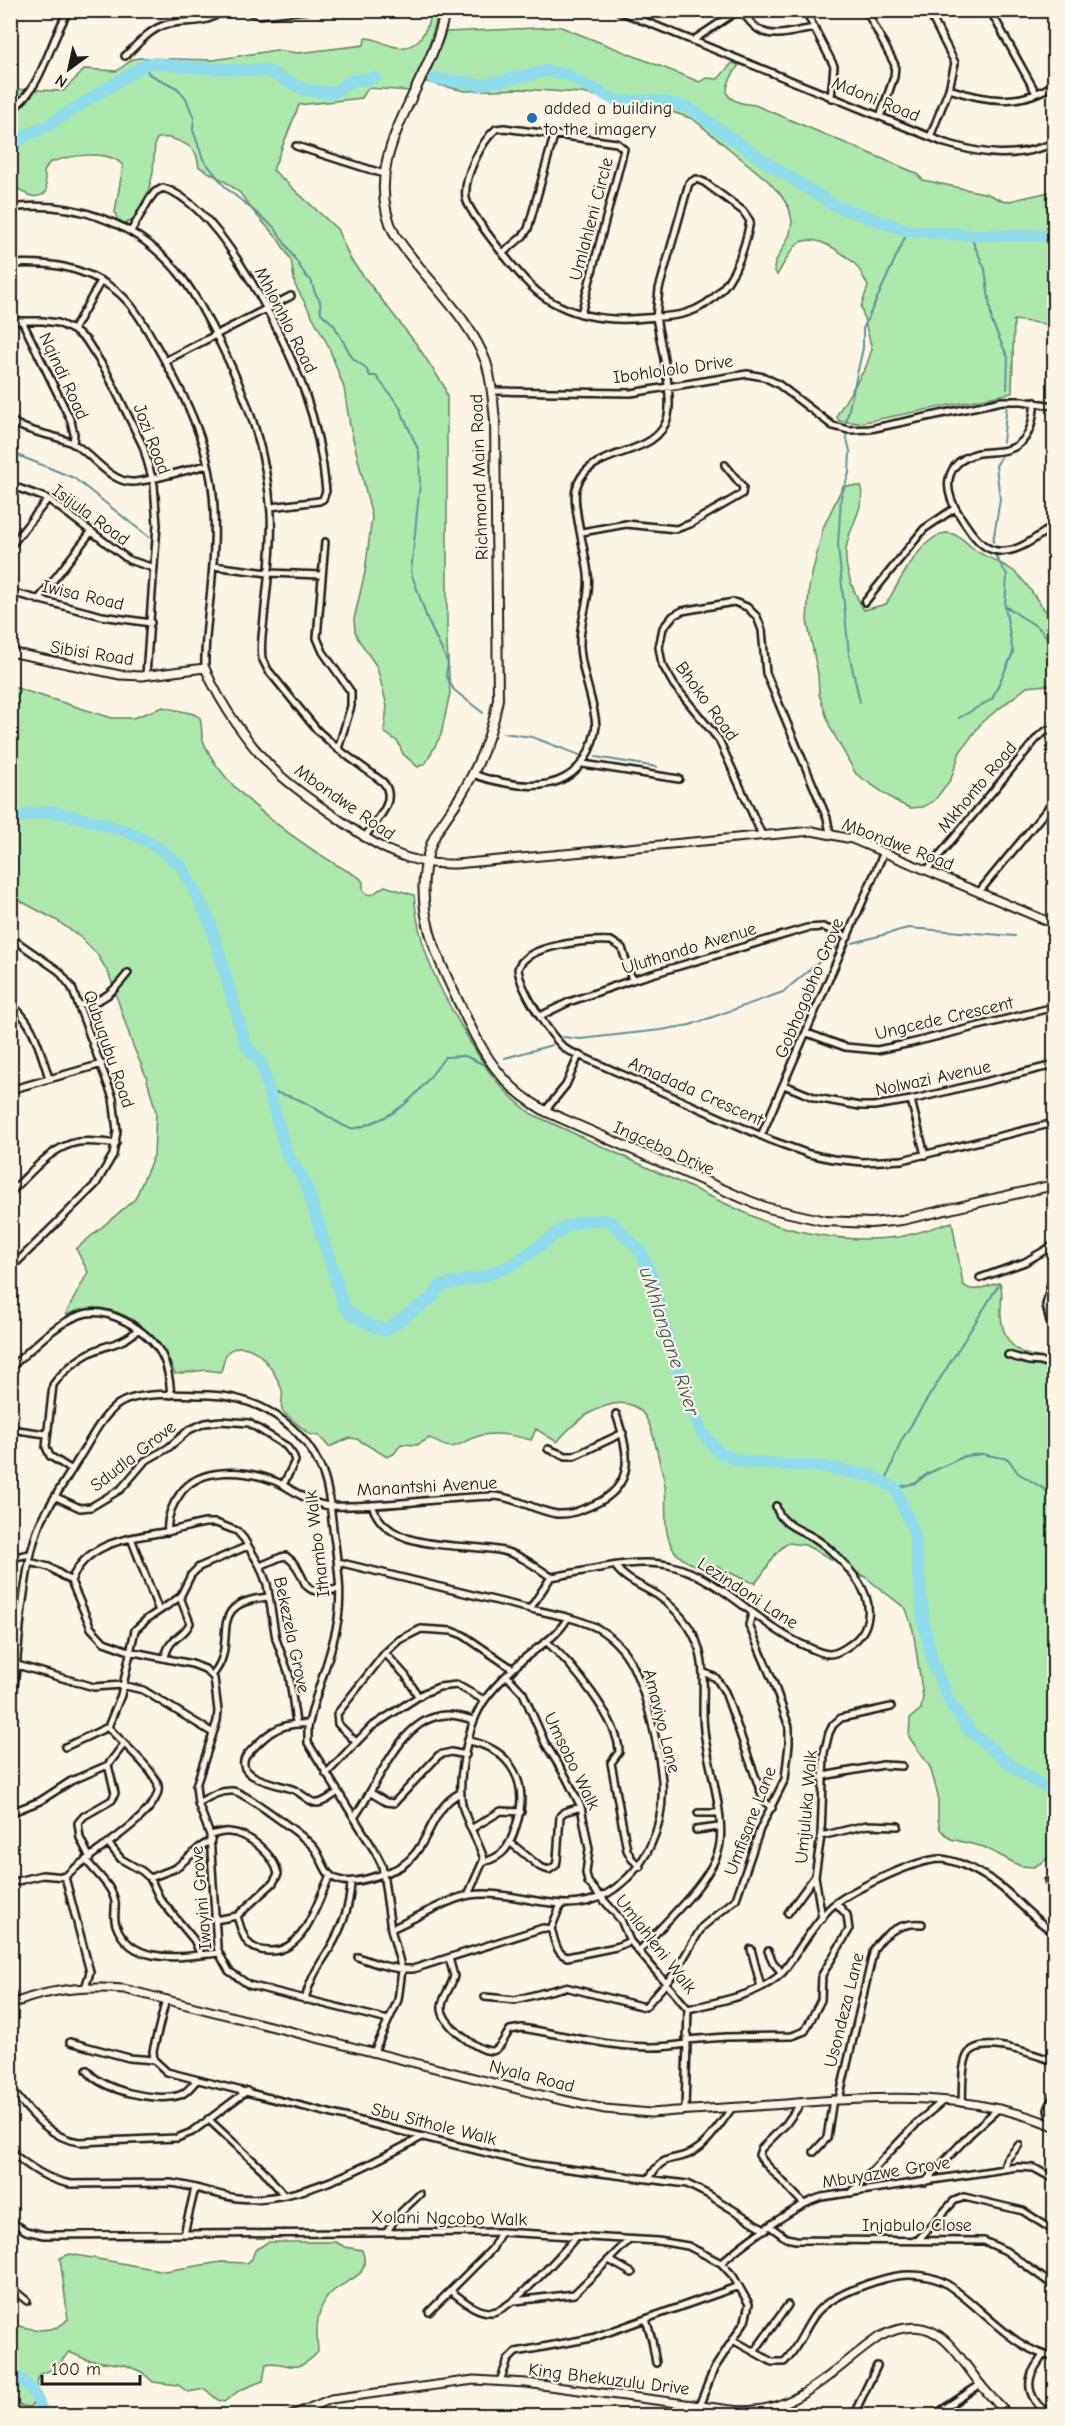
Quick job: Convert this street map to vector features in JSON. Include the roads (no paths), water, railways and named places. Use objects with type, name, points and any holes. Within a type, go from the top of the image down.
[{"type":"main road","name":"Richmond Main Road","points":[[426,862],[431,843],[474,774],[487,745],[498,699],[495,421],[486,363],[474,339],[410,256],[390,225],[385,204],[384,174],[388,153],[433,53],[445,10]]},
{"type":"main road","name":"Ingcebo Drive","points":[[426,862],[423,891],[427,924],[451,986],[474,1033],[495,1068],[521,1095],[545,1111],[747,1200],[768,1208],[825,1221],[871,1223],[902,1220],[1054,1185]]},
{"type":"street","points":[[10,111],[27,97],[37,82],[55,34],[69,10]]},
{"type":"street","points":[[125,56],[159,27],[207,20],[215,17],[222,10]]},
{"type":"street","points":[[246,10],[258,15],[307,10]]},
{"type":"street","name":"Mdoni Road","points":[[617,10],[930,137],[988,154],[1021,153],[1054,143]]},
{"type":"street","points":[[640,20],[644,10]]},
{"type":"street","points":[[692,41],[740,10],[753,27],[764,33],[814,28]]},
{"type":"street","points":[[805,10],[834,66],[831,98]]},
{"type":"street","points":[[866,10],[895,65],[894,76],[880,117]]},
{"type":"street","points":[[928,10],[953,56],[954,69],[930,137]]},
{"type":"street","points":[[990,10],[1036,93]]},
{"type":"street","points":[[1050,10],[1054,18]]},
{"type":"street","points":[[949,88],[971,96],[1002,101],[1016,100],[1054,84]]},
{"type":"street","name":"Umlahleni Circle","points":[[581,314],[624,149],[617,143],[498,128],[492,133],[470,170],[465,188],[468,206],[522,277],[538,292],[558,305],[581,314],[608,319],[656,317],[689,312],[714,298],[729,282],[741,257],[750,224],[749,218],[743,211],[700,180],[691,181],[686,190],[659,289],[656,317]]},
{"type":"street","points":[[504,252],[528,229],[554,136]]},
{"type":"street","points":[[296,146],[384,174]]},
{"type":"street","name":"Mhlonhlo Road","points":[[131,231],[155,192],[163,188],[174,192],[193,207],[228,244],[266,309],[293,362],[319,440],[326,491],[325,496],[319,501],[271,507]]},
{"type":"street","points":[[10,208],[43,206],[80,210],[131,231],[152,246],[177,272],[196,299],[246,398],[265,464],[271,507],[271,541],[262,644],[264,664],[298,710],[338,749],[383,782],[390,792],[388,803],[364,837]]},
{"type":"street","points":[[10,264],[57,264],[82,271],[122,296],[133,308],[165,361],[195,423],[208,465],[214,506],[213,566],[205,668]]},
{"type":"street","points":[[72,330],[101,281]]},
{"type":"street","points":[[165,361],[291,296]]},
{"type":"street","points":[[474,774],[501,782],[536,786],[557,782],[583,764],[593,740],[596,726],[580,645],[589,578],[576,496],[580,479],[594,465],[640,446],[660,432],[669,411],[656,317]]},
{"type":"street","name":"Jozi Road","points":[[10,321],[50,321],[72,330],[90,345],[106,371],[143,446],[152,477],[158,525],[146,675]]},
{"type":"street","name":"Nqindi Road","points":[[22,321],[71,421],[74,434],[73,444]]},
{"type":"street","name":"Ibohlololo Drive","points":[[492,391],[631,393],[747,374],[778,384],[833,426],[849,430],[870,429],[989,403],[1017,400],[1054,406]]},
{"type":"street","points":[[1035,402],[1030,428],[1017,445],[1008,450],[969,456],[955,466],[948,485],[955,508],[981,544],[999,552],[1015,549],[1054,526]]},
{"type":"street","points":[[10,419],[20,426],[73,444],[124,481],[138,481],[208,465]]},
{"type":"street","points":[[582,532],[626,524],[672,529],[686,526],[742,494],[743,487],[725,465]]},
{"type":"street","name":"Isijula Road","points":[[10,485],[48,500],[129,560],[154,568]]},
{"type":"street","points":[[10,547],[48,500]]},
{"type":"street","points":[[865,602],[924,529],[955,508]]},
{"type":"street","points":[[38,600],[91,532]]},
{"type":"street","points":[[325,542],[318,643],[349,688],[352,701],[338,749]]},
{"type":"street","points":[[213,566],[268,573],[322,575]]},
{"type":"street","name":"Iwisa Road","points":[[10,592],[102,616],[151,623]]},
{"type":"street","name":"Bhoko Road","points":[[762,835],[719,740],[674,685],[662,664],[659,646],[663,628],[673,616],[682,611],[734,602],[747,607],[757,617],[762,630],[766,673],[827,818],[830,833]]},
{"type":"street","name":"Sibisi Road","points":[[10,652],[107,674],[146,675],[205,668]]},
{"type":"street","name":"Mbondwe Road","points":[[205,668],[225,706],[275,770],[364,837],[388,852],[426,862],[449,864],[812,831],[830,833],[884,852],[1054,924]]},
{"type":"street","name":"Mkhonto Road","points":[[927,870],[1038,737],[1047,730],[1054,730]]},
{"type":"street","points":[[583,764],[680,779]]},
{"type":"street","points":[[979,892],[1054,801]]},
{"type":"street","name":"Gobhogobho Grove","points":[[761,1136],[884,852]]},
{"type":"street","name":"Uluthando Avenue","points":[[540,1016],[569,1002],[632,980],[807,928],[823,927],[848,937]]},
{"type":"street","name":"Qubuqubu Road","points":[[10,937],[59,971],[72,988],[102,1064],[116,1112],[116,1143],[109,1164],[96,1184],[10,1269]]},
{"type":"street","name":"Amadada Crescent","points":[[632,980],[622,948],[611,941],[536,951],[521,961],[518,973],[540,1016],[557,1041],[579,1055],[761,1136],[809,1154],[848,1161],[891,1161],[925,1155],[1054,1123]]},
{"type":"street","points":[[80,1005],[91,1004],[108,996],[128,973]]},
{"type":"street","points":[[10,1004],[20,1011],[31,1028],[49,1078]]},
{"type":"street","name":"Ungcede Crescent","points":[[807,1033],[845,1047],[877,1050],[1054,1007]]},
{"type":"street","points":[[545,1111],[566,1085],[579,1055]]},
{"type":"street","points":[[10,1090],[102,1064]]},
{"type":"street","name":"Nolwazi Avenue","points":[[784,1084],[809,1096],[860,1106],[880,1106],[911,1101],[1054,1065]]},
{"type":"street","points":[[911,1101],[925,1155]]},
{"type":"street","points":[[10,1193],[46,1158],[61,1148],[79,1142],[116,1143]]},
{"type":"street","points":[[980,1278],[1025,1262],[1054,1245]]},
{"type":"street","points":[[1054,1270],[1046,1305],[1054,1338]]},
{"type":"street","points":[[10,1368],[54,1330],[81,1314],[94,1312],[107,1314],[137,1330],[151,1341],[162,1355],[171,1395]]},
{"type":"street","points":[[72,1470],[48,1453],[46,1434],[52,1389],[58,1378],[91,1352],[124,1340],[137,1330]]},
{"type":"street","points":[[1008,1355],[1029,1361],[1054,1363]]},
{"type":"street","name":"Ithambo Walk","points":[[10,1721],[16,1665],[16,1633],[30,1554],[40,1526],[56,1497],[102,1422],[116,1406],[137,1398],[171,1395],[235,1397],[271,1412],[295,1431],[322,1472],[330,1506],[338,1562],[340,1605],[336,1632],[308,1724],[308,1743],[376,1853],[383,1874],[391,1929],[402,1970],[398,2001],[374,2052]]},
{"type":"street","name":"Manantshi Avenue","points":[[330,1506],[494,1496],[512,1499],[549,1512],[574,1513],[605,1499],[618,1485],[626,1468],[627,1458],[623,1433],[616,1414]]},
{"type":"street","name":"Sdudla Grove","points":[[56,1497],[80,1508],[92,1507],[121,1489],[145,1461],[168,1448],[189,1430],[205,1423],[221,1421],[249,1423],[286,1446],[293,1455],[294,1461],[283,1485]]},
{"type":"street","points":[[10,1429],[46,1434]]},
{"type":"street","points":[[548,1449],[566,1456],[574,1456],[623,1433]]},
{"type":"street","points":[[168,1532],[168,1518],[180,1494],[191,1482],[201,1476],[218,1473],[243,1474],[283,1485],[319,1504],[330,1506]]},
{"type":"street","points":[[372,1504],[378,1518],[401,1536],[422,1542],[502,1550],[519,1557],[551,1577],[530,1609]]},
{"type":"street","name":"Lezindoni Lane","points":[[551,1577],[643,1562],[670,1566],[688,1571],[712,1584],[789,1639],[826,1654],[837,1652],[855,1641],[868,1622],[865,1594],[842,1562],[816,1539],[783,1519],[776,1506]]},
{"type":"street","name":"Bekezela Grove","points":[[71,1581],[78,1567],[99,1548],[131,1538],[216,1522],[237,1531],[260,1566],[267,1584],[276,1639],[289,1674],[296,1723]]},
{"type":"street","points":[[131,1538],[159,1611]]},
{"type":"street","points":[[65,1747],[108,1727],[117,1708],[135,1630],[180,1597],[191,1575],[199,1568],[248,1546]]},
{"type":"street","points":[[10,1558],[30,1554]]},
{"type":"street","points":[[260,1566],[286,1556],[294,1564],[310,1590],[320,1592],[339,1589]]},
{"type":"street","points":[[29,1562],[49,1567],[71,1581],[95,1636],[115,1648],[199,1666],[212,1675],[220,1662],[227,1621],[232,1608],[244,1600],[269,1597]]},
{"type":"street","name":"Amaviyo Lane","points":[[338,1562],[567,1618],[596,1628],[615,1641],[629,1658],[639,1677],[662,1784],[655,1837],[639,1867],[625,1881],[600,1898],[561,1904],[495,1895],[468,1895],[391,1929]]},
{"type":"street","points":[[616,1567],[625,1577],[656,1595],[680,1615],[699,1647],[703,1672],[704,1733],[719,1827],[719,1848],[708,1872],[639,1951]]},
{"type":"street","points":[[165,1657],[170,1642],[186,1630],[190,1623],[180,1597]]},
{"type":"street","name":"Umfisane Lane","points":[[485,1997],[515,2001],[565,1987],[643,2008],[666,1983],[702,1927],[736,1899],[760,1829],[785,1779],[789,1733],[774,1683],[749,1625],[752,1614]]},
{"type":"street","points":[[483,1862],[464,1812],[460,1793],[474,1720],[484,1700],[528,1655],[558,1633],[567,1618]]},
{"type":"street","points":[[356,1742],[338,1724],[337,1714],[385,1653],[399,1640],[416,1631],[442,1630],[467,1637],[513,1669]]},
{"type":"street","points":[[547,1642],[575,1668],[604,1712],[619,1748],[618,1755],[611,1763],[627,1850],[639,1867]]},
{"type":"street","points":[[385,1653],[406,1676],[418,1696]]},
{"type":"street","points":[[16,1665],[94,1687],[122,1685],[146,1691],[213,1733]]},
{"type":"street","points":[[703,1672],[716,1678],[725,1692],[764,1801],[772,1808]]},
{"type":"street","name":"Iwayini Grove","points":[[212,1675],[216,1683],[218,1711],[197,1780],[198,1803],[210,1838],[219,1953],[230,1971],[239,1980],[261,1989],[388,2020]]},
{"type":"street","name":"Umsobo Walk","points":[[507,1676],[523,1693],[545,1743],[581,1807],[589,1850],[586,1876],[600,1898]]},
{"type":"street","points":[[326,1774],[374,1724],[418,1696],[439,1687],[453,1685],[465,1688],[484,1700]]},
{"type":"street","name":"Umjuluka Walk","points":[[822,1918],[815,1876],[822,1836],[825,1747],[836,1722],[847,1717],[891,1707]]},
{"type":"street","points":[[355,1816],[402,1740],[421,1722],[444,1715],[474,1720]]},
{"type":"street","points":[[308,1724],[296,1723],[279,1728],[260,1740],[245,1758],[244,1769],[250,1774],[293,1790],[316,1803],[338,1792]]},
{"type":"street","points":[[10,1883],[42,1875],[65,1877],[147,1812],[158,1791],[157,1782],[108,1727]]},
{"type":"street","points":[[468,1895],[483,1862],[502,1854],[511,1843],[521,1812],[522,1796],[516,1774],[510,1765],[488,1746],[469,1741]]},
{"type":"street","points":[[10,1813],[40,1801],[78,1777],[108,1765],[124,1744]]},
{"type":"street","points":[[371,1793],[386,1802],[394,1803],[439,1755],[451,1752],[466,1755]]},
{"type":"street","points":[[108,1765],[115,1793],[112,1800],[84,1816],[78,1823],[80,1838],[88,1859],[113,1896],[117,1927],[129,1943],[160,1958],[219,1953]]},
{"type":"street","points":[[823,1776],[883,1765],[902,1766]]},
{"type":"street","points":[[198,1803],[225,1791],[243,1794],[312,1846],[330,1876],[351,1882],[383,1874],[398,1867],[418,1852],[442,1807],[460,1793]]},
{"type":"street","points":[[511,1843],[540,1867],[549,1870],[556,1865],[560,1816],[564,1812],[581,1807]]},
{"type":"street","points":[[471,1829],[501,1811],[521,1812]]},
{"type":"street","points":[[699,1813],[718,1813]]},
{"type":"street","points":[[822,1836],[867,1825],[898,1826]]},
{"type":"street","points":[[696,1830],[719,1827]]},
{"type":"street","points":[[150,1878],[176,1868],[210,1838],[232,1832],[266,1850],[277,1869],[278,1874],[273,1883],[237,1916],[215,1920]]},
{"type":"street","points":[[108,1843],[121,1859],[142,1870],[150,1878],[160,1899],[195,1940],[201,1954]]},
{"type":"street","points":[[685,2110],[688,2009],[761,1987],[782,1973],[822,1918],[836,1903],[892,1873],[929,1861],[946,1860],[984,1875],[1032,1917],[1054,1932]]},
{"type":"street","points":[[237,1916],[244,1939],[251,1947],[267,1951],[288,1947],[297,1940],[308,1923],[330,1876]]},
{"type":"street","points":[[788,1913],[815,1876]]},
{"type":"street","points":[[65,1877],[90,1972],[85,1988]]},
{"type":"street","points":[[305,2000],[309,1981],[332,1944],[348,1911],[351,1882]]},
{"type":"street","name":"Umlahleni Walk","points":[[600,1898],[621,1920],[630,1941],[688,2009]]},
{"type":"street","points":[[449,1958],[454,1976],[442,2003],[444,2018],[470,2042],[490,2050],[497,2049],[510,2030],[522,2028],[608,2045],[640,2048],[662,2048],[686,2042],[726,2037],[792,2036],[805,2031],[820,2004],[822,1975],[849,1930],[847,1915],[836,1903]]},
{"type":"street","points":[[561,1904],[551,1929],[560,1954],[567,1957],[616,1947],[630,1941]]},
{"type":"street","name":"Usondeza Lane","points":[[814,2152],[827,2138],[874,1949],[880,1940],[903,1924],[911,1922],[922,1924]]},
{"type":"street","points":[[358,1958],[402,1970],[413,1969],[543,1928],[551,1929]]},
{"type":"street","points":[[751,1949],[761,1987]]},
{"type":"street","points":[[768,1951],[782,1973]]},
{"type":"street","name":"Nyala Road","points":[[13,2004],[48,1994],[85,1988],[124,1989],[591,2107],[651,2113],[836,2099],[913,2098],[998,2109],[1028,2116],[1053,2126]]},
{"type":"street","points":[[10,1989],[13,2004]]},
{"type":"street","points":[[70,2042],[138,2060],[154,2060],[153,2050],[166,1999]]},
{"type":"street","points":[[962,2103],[966,2061],[971,2050],[977,2046],[1008,2048],[1054,2061]]},
{"type":"street","name":"Sbu Sithole Walk","points":[[154,2060],[167,2072],[547,2168],[649,2179],[694,2187],[768,2229]]},
{"type":"street","points":[[87,2070],[91,2077],[102,2084],[153,2098],[184,2094],[197,2080]]},
{"type":"street","points":[[10,2088],[40,2121],[68,2140],[166,2140],[186,2136],[247,2091]]},
{"type":"street","points":[[1053,2126],[1048,2110],[1054,2095]]},
{"type":"street","points":[[851,2193],[919,2121],[943,2101]]},
{"type":"street","points":[[801,2103],[786,2124],[761,2149],[759,2155],[804,2204]]},
{"type":"street","points":[[649,2179],[661,2162],[700,2147],[732,2108]]},
{"type":"street","points":[[925,2182],[970,2134],[998,2109]]},
{"type":"street","points":[[208,2119],[263,2170],[283,2194]]},
{"type":"street","points":[[10,2151],[27,2165],[58,2182],[71,2184],[170,2183],[237,2198],[283,2194],[321,2184],[352,2172],[422,2137]]},
{"type":"street","points":[[1004,2169],[1006,2160],[1019,2145]]},
{"type":"street","name":"Mbuyazwe Grove","points":[[721,2263],[804,2204],[822,2197],[1004,2169],[1034,2168],[1054,2179]]},
{"type":"street","points":[[184,2234],[195,2188]]},
{"type":"street","points":[[387,2232],[396,2217],[420,2194]]},
{"type":"street","points":[[918,2240],[954,2201],[964,2197],[1023,2211],[1054,2231]]},
{"type":"street","name":"Xolani Ngcobo Walk","points":[[10,2220],[26,2231],[44,2235],[501,2232],[688,2246],[721,2263],[739,2286],[749,2304],[749,2311],[711,2375],[699,2406]]},
{"type":"street","name":"Injabulo Close","points":[[768,2229],[796,2240],[968,2239],[990,2243],[1013,2256],[1054,2286]]},
{"type":"street","points":[[429,2312],[492,2249],[501,2232]]},
{"type":"street","points":[[451,2290],[465,2303],[486,2311],[500,2310],[514,2301],[577,2236]]},
{"type":"street","points":[[514,2301],[574,2294],[629,2240]]},
{"type":"street","points":[[609,2260],[632,2273]]},
{"type":"street","points":[[733,2340],[772,2362],[784,2362],[817,2312],[829,2301],[849,2291],[909,2275],[933,2278],[945,2283],[1024,2345],[1043,2355],[1054,2357]]},
{"type":"street","points":[[500,2381],[508,2360],[516,2352],[592,2338],[739,2286]]},
{"type":"street","points":[[10,2287],[27,2301]]},
{"type":"street","points":[[754,2352],[788,2305]]},
{"type":"street","points":[[646,2319],[656,2363]]},
{"type":"street","name":"King Bhekuzulu Drive","points":[[290,2415],[320,2402],[347,2396],[462,2380],[500,2381],[741,2411],[760,2410],[780,2406],[812,2389],[879,2337],[906,2327],[927,2330],[945,2339],[1009,2415]]},
{"type":"street","points":[[1043,2355],[1033,2371],[1030,2383],[1037,2404],[1042,2410],[1052,2412]]},
{"type":"street","points":[[853,2415],[877,2366]]},
{"type":"street","points":[[933,2415],[981,2384]]},
{"type":"waterway","points":[[10,150],[25,135],[42,129],[144,65],[152,63],[268,71],[305,90],[333,93],[350,81],[375,78]]},
{"type":"waterway","points":[[144,65],[149,74],[177,88],[186,98],[194,119],[193,130],[203,159],[226,188],[275,228],[306,276],[311,280],[320,301],[321,313],[334,325],[353,359],[365,367],[370,376],[376,376],[399,406],[419,452],[420,483],[411,572],[428,621],[448,663],[446,675],[454,690],[483,713]]},
{"type":"waterway","points":[[432,78],[481,85],[547,71],[567,75],[619,102],[652,100],[687,107],[773,167],[836,206],[908,231],[970,235],[1054,236]]},
{"type":"waterway","points":[[846,422],[863,348],[863,329],[908,231]]},
{"type":"waterway","points":[[970,235],[985,269],[992,322],[1008,358],[1007,389]]},
{"type":"waterway","points":[[1003,442],[1007,404]]},
{"type":"waterway","points":[[846,435],[850,451],[849,473],[841,497],[838,546],[849,654],[860,702]]},
{"type":"waterway","points":[[10,452],[74,478],[150,538]]},
{"type":"waterway","points":[[993,542],[1000,499],[996,466],[1002,455]]},
{"type":"waterway","points":[[959,718],[992,699],[1013,653],[1005,606],[1007,575],[995,555]]},
{"type":"waterway","points":[[1005,606],[1039,628],[1054,645]]},
{"type":"waterway","points":[[503,733],[532,737],[582,756]]},
{"type":"waterway","points":[[596,757],[657,767]]},
{"type":"waterway","name":"uMhlangane River","points":[[10,818],[51,811],[93,821],[129,832],[157,847],[182,867],[210,922],[246,1046],[261,1063],[286,1152],[306,1184],[344,1307],[349,1312],[363,1322],[385,1330],[433,1297],[440,1286],[485,1276],[514,1264],[567,1226],[583,1221],[611,1222],[641,1252],[652,1277],[671,1350],[700,1430],[720,1453],[743,1462],[825,1467],[871,1476],[895,1488],[914,1532],[924,1624],[933,1664],[951,1705],[970,1731],[1017,1770],[1036,1782],[1054,1789]]},
{"type":"waterway","points":[[853,943],[908,928],[1015,936]]},
{"type":"waterway","points":[[563,1037],[580,1039],[690,1025],[783,992],[838,946]]},
{"type":"waterway","points":[[505,1058],[552,1045]]},
{"type":"waterway","points":[[267,1085],[269,1092],[292,1097],[344,1126],[354,1128],[383,1118],[404,1105],[421,1088],[445,1057],[465,1056],[485,1065]]},
{"type":"waterway","points":[[885,1483],[901,1441],[998,1286]]},
{"type":"waterway","points":[[895,1488],[916,1483],[927,1474],[965,1456],[982,1454],[1008,1459],[1018,1473],[1054,1495]]},
{"type":"waterway","points":[[10,2357],[16,2363],[20,2378]]},
{"type":"waterway","points":[[10,2373],[32,2390],[43,2416]]},
{"type":"place","name":"added a building to the imagery","points":[[532,118]]}]
